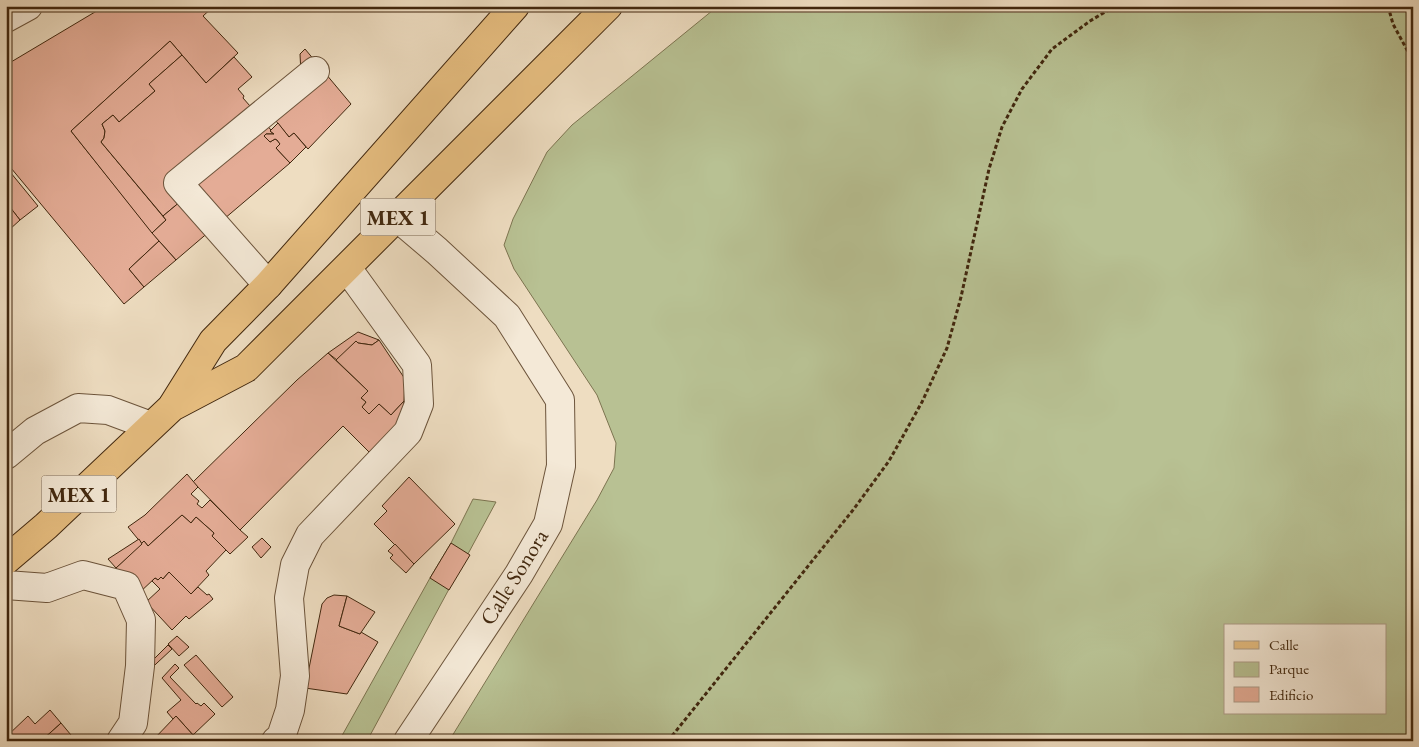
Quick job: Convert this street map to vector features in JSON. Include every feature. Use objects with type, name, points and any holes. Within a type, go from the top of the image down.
[{"type":"main road","name":"MEX 1","points":[[172,407],[213,341],[268,285],[515,6]]},
{"type":"main road","name":"MEX 1","points":[[6,560],[46,526],[172,407],[246,368],[608,6]]},
{"type":"street","points":[[6,18],[28,6]]},
{"type":"street","points":[[268,285],[178,183],[315,71]]},
{"type":"street","name":"Calle Sonora","points":[[397,217],[507,316],[560,400],[561,466],[548,524],[519,574],[408,741]]},
{"type":"street","points":[[276,741],[280,737],[290,710],[296,676],[289,598],[295,566],[310,535],[408,432],[419,404],[417,365],[347,268]]},
{"type":"street","points":[[6,455],[35,431],[78,408],[108,410],[151,426]]},
{"type":"street","points":[[6,585],[46,588],[83,575],[126,586],[142,620],[140,666],[133,722],[120,741]]},
{"type":"path","points":[[668,741],[853,510],[889,461],[922,402],[947,348],[961,297],[989,169],[1002,127],[1022,89],[1052,49],[1090,21],[1115,6]]},
{"type":"path","points":[[1388,6],[1392,24],[1413,60]]},
{"type":"green space","points":[[718,6],[1413,6],[1413,741],[449,741],[597,500],[614,468],[616,443],[597,395],[514,269],[504,245],[513,219],[547,152],[572,125]]},
{"type":"green space","points":[[473,499],[496,502],[367,741],[339,741],[451,543]]},
{"type":"building","points":[[105,6],[214,6],[203,16],[238,53],[206,83],[170,41],[71,131],[159,241],[129,269],[144,287],[124,304],[6,162],[6,65]]},
{"type":"building","points":[[170,41],[182,55],[149,84],[155,91],[119,122],[113,115],[102,124],[105,131],[101,142],[166,220],[152,233],[71,131]]},
{"type":"building","points":[[305,49],[351,104],[308,149],[294,133],[289,137],[276,121],[289,108],[301,74],[300,54]]},
{"type":"building","points":[[182,55],[206,83],[234,57],[252,77],[238,89],[244,96],[243,98],[274,134],[266,134],[264,136],[270,142],[275,139],[277,140],[280,144],[276,148],[290,163],[224,219],[199,186],[163,216],[101,142],[105,131],[102,124],[113,115],[119,122],[155,91],[149,84]]},
{"type":"building","points":[[278,123],[289,137],[294,133],[306,147],[290,163],[276,148],[280,144],[277,140],[275,139],[270,142],[264,136],[266,134],[274,134],[270,131]]},
{"type":"building","points":[[6,167],[38,206],[20,220],[6,202]]},
{"type":"building","points":[[199,186],[224,219],[176,260],[152,233],[166,220],[163,216]]},
{"type":"building","points":[[6,202],[20,220],[9,230],[6,227]]},
{"type":"building","points":[[159,241],[176,260],[144,287],[129,269]]},
{"type":"building","points":[[358,332],[379,340],[372,345],[356,341],[337,360],[328,353]]},
{"type":"building","points":[[379,340],[405,379],[404,401],[391,415],[379,404],[369,414],[362,407],[366,402],[361,398],[368,391],[336,360],[356,341],[372,345]]},
{"type":"building","points":[[328,353],[368,391],[361,398],[366,402],[362,407],[369,414],[379,404],[391,415],[404,401],[402,422],[369,452],[343,426],[240,530],[193,482],[297,380]]},
{"type":"building","points":[[187,474],[198,487],[191,494],[199,501],[197,504],[202,508],[210,500],[248,537],[230,554],[212,536],[214,533],[196,517],[191,523],[182,515],[148,546],[144,541],[142,544],[128,527],[145,515]]},
{"type":"building","points":[[409,477],[455,524],[414,564],[374,524],[387,511],[382,506]]},
{"type":"building","points":[[182,515],[191,523],[196,517],[214,533],[212,536],[226,550],[206,571],[209,575],[191,594],[169,572],[163,579],[161,577],[158,580],[155,578],[138,594],[116,568],[144,541],[148,546]]},
{"type":"building","points":[[262,538],[271,547],[261,558],[252,547]]},
{"type":"building","points":[[139,539],[142,544],[116,568],[108,559]]},
{"type":"building","points":[[451,543],[470,555],[449,590],[430,578]]},
{"type":"building","points":[[395,544],[414,564],[406,573],[390,558],[393,555],[388,551]]},
{"type":"building","points":[[169,572],[191,594],[198,587],[213,599],[189,619],[186,616],[172,630],[146,602],[160,589],[152,581],[155,578],[158,580],[161,577],[163,579]]},
{"type":"building","points":[[334,595],[347,596],[339,626],[360,634],[361,632],[378,642],[347,694],[305,688],[322,604],[327,598]]},
{"type":"building","points":[[347,596],[375,612],[360,634],[339,626]]},
{"type":"building","points":[[177,636],[189,647],[179,656],[168,644]]},
{"type":"building","points":[[168,645],[172,649],[142,677],[139,674]]},
{"type":"building","points":[[196,655],[233,697],[222,707],[184,665]]},
{"type":"building","points":[[175,664],[179,668],[170,677],[196,704],[201,706],[204,703],[215,714],[193,735],[176,716],[173,719],[167,712],[181,700],[162,678]]},
{"type":"building","points":[[50,710],[61,723],[41,741],[6,741],[6,737],[28,716],[35,724]]},
{"type":"building","points":[[176,716],[193,735],[188,741],[152,741]]},
{"type":"building","points":[[61,723],[76,741],[41,741],[59,725]]}]
